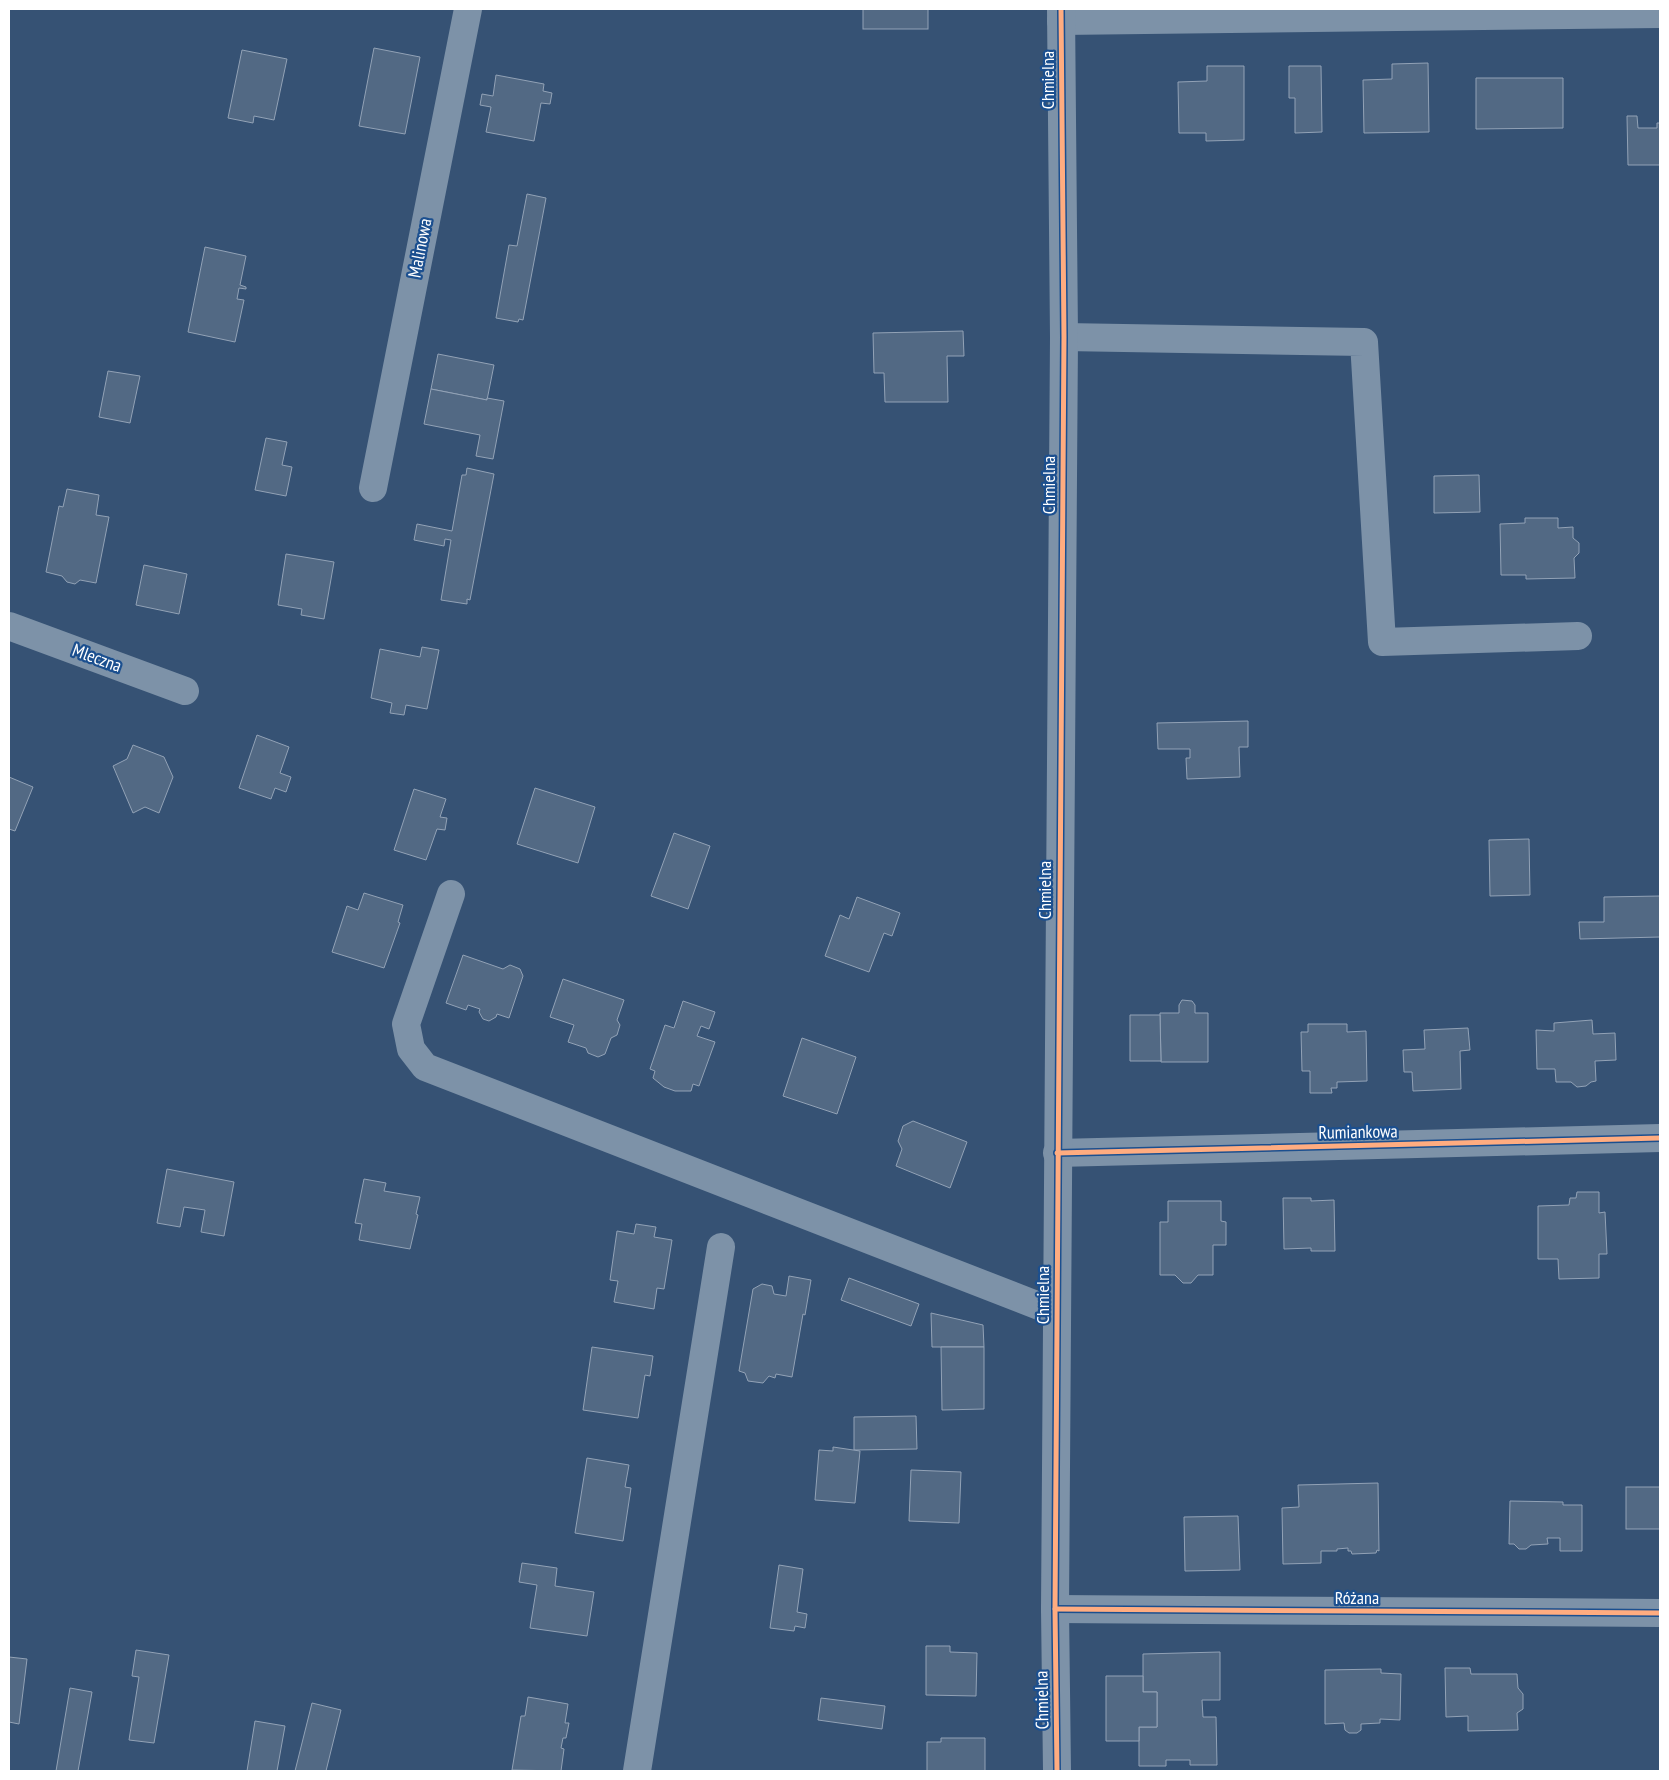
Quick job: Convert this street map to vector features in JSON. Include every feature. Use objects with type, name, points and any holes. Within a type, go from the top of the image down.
[{"type":"street","name":"Malinowa","points":[[373,488],[468,9]]},
{"type":"street","points":[[1061,15],[1660,14]]},
{"type":"street","name":"Chmielna","points":[[1057,1771],[1054,1609],[1064,337],[1061,15]]},
{"type":"street","points":[[1064,337],[1364,342],[1382,642],[1578,636]]},
{"type":"street","name":"Mleczna","points":[[9,626],[185,691]]},
{"type":"street","points":[[451,894],[406,1024],[411,1049],[425,1067],[1057,1313]]},
{"type":"street","name":"Rumiankowa","points":[[1057,1153],[1660,1138]]},
{"type":"street","points":[[637,1771],[721,1247]]},
{"type":"street","name":"Różana","points":[[1054,1609],[1660,1613]]},
{"type":"building","points":[[863,9],[928,9],[928,29],[863,29]]},
{"type":"building","points":[[374,48],[420,57],[405,134],[359,126]]},
{"type":"building","points":[[242,50],[287,59],[274,120],[254,116],[253,123],[228,118]]},
{"type":"building","points":[[1428,63],[1429,132],[1364,133],[1363,80],[1392,79],[1392,64]]},
{"type":"building","points":[[1207,66],[1244,66],[1244,140],[1206,141],[1206,133],[1179,133],[1178,82],[1207,81]]},
{"type":"building","points":[[1289,66],[1321,66],[1322,132],[1295,133],[1295,98],[1289,98]]},
{"type":"building","points":[[496,75],[544,84],[543,91],[552,93],[550,104],[541,103],[534,141],[486,132],[491,107],[480,105],[482,94],[493,96]]},
{"type":"building","points":[[1476,78],[1563,78],[1563,128],[1476,129]]},
{"type":"building","points":[[1627,116],[1637,116],[1638,128],[1657,128],[1657,123],[1660,123],[1660,165],[1628,165]]},
{"type":"building","points":[[527,194],[546,198],[523,320],[519,319],[518,322],[496,318],[509,245],[517,246]]},
{"type":"building","points":[[205,247],[246,256],[240,285],[246,287],[246,289],[239,288],[237,299],[244,300],[235,342],[188,332]]},
{"type":"building","points":[[963,331],[964,356],[947,356],[948,402],[885,402],[884,373],[874,373],[873,333]]},
{"type":"building","points":[[438,354],[494,365],[487,400],[431,389]]},
{"type":"building","points":[[108,371],[140,376],[130,423],[99,417]]},
{"type":"building","points":[[431,389],[487,400],[487,398],[504,401],[493,459],[476,456],[480,435],[424,424]]},
{"type":"building","points":[[266,438],[287,442],[282,465],[292,467],[286,496],[255,490]]},
{"type":"building","points":[[467,468],[494,474],[470,600],[467,599],[467,604],[441,600],[451,540],[445,539],[444,546],[414,540],[417,524],[452,531],[462,475],[466,475]]},
{"type":"building","points":[[1479,475],[1480,512],[1434,513],[1434,476]]},
{"type":"building","points":[[67,489],[99,495],[96,515],[109,517],[96,583],[80,580],[75,584],[67,582],[62,576],[46,572],[59,506],[63,507]]},
{"type":"building","points":[[1525,518],[1558,518],[1558,528],[1573,527],[1573,538],[1579,543],[1579,553],[1574,558],[1575,578],[1526,579],[1526,575],[1501,575],[1500,524],[1525,523]]},
{"type":"building","points":[[286,554],[334,562],[324,619],[301,615],[302,609],[278,605]]},
{"type":"building","points":[[144,565],[187,574],[179,614],[136,605]]},
{"type":"building","points":[[422,647],[439,650],[427,709],[406,705],[404,715],[390,713],[392,703],[371,698],[380,649],[420,657]]},
{"type":"building","points":[[1248,721],[1248,747],[1239,747],[1240,777],[1187,779],[1186,758],[1190,758],[1190,749],[1158,749],[1157,723]]},
{"type":"building","points":[[257,735],[289,747],[280,773],[291,777],[286,792],[275,788],[271,799],[239,788]]},
{"type":"building","points":[[133,745],[164,757],[173,777],[159,813],[145,807],[133,813],[113,766],[127,759]]},
{"type":"building","points":[[9,777],[33,787],[15,831],[9,829]]},
{"type":"building","points":[[535,788],[595,807],[578,863],[517,844]]},
{"type":"building","points":[[414,789],[446,799],[440,817],[447,818],[445,830],[437,829],[426,860],[394,850]]},
{"type":"building","points":[[674,833],[710,846],[688,909],[651,896]]},
{"type":"building","points":[[1529,839],[1530,895],[1490,896],[1489,840]]},
{"type":"building","points":[[364,893],[403,905],[398,922],[400,923],[384,968],[332,952],[347,906],[358,910]]},
{"type":"building","points":[[1660,896],[1660,937],[1580,939],[1579,922],[1604,922],[1604,897]]},
{"type":"building","points":[[857,897],[900,913],[892,936],[884,933],[869,972],[825,956],[840,915],[849,919]]},
{"type":"building","points":[[463,955],[503,969],[510,965],[520,969],[523,976],[509,1018],[497,1014],[496,1017],[489,1021],[483,1019],[479,1012],[480,1009],[468,1005],[466,1010],[446,1003]]},
{"type":"building","points":[[563,979],[624,1000],[617,1020],[620,1025],[617,1035],[611,1038],[605,1054],[598,1057],[588,1053],[586,1048],[568,1042],[574,1025],[550,1017]]},
{"type":"building","points":[[1182,1000],[1192,1001],[1195,1005],[1195,1013],[1208,1013],[1208,1062],[1161,1062],[1160,1013],[1179,1013],[1179,1005]]},
{"type":"building","points":[[683,1001],[715,1012],[709,1029],[701,1026],[697,1036],[715,1042],[699,1086],[693,1084],[691,1091],[675,1091],[664,1087],[653,1078],[655,1071],[650,1069],[665,1025],[674,1028]]},
{"type":"building","points":[[1130,1015],[1160,1015],[1161,1061],[1130,1061]]},
{"type":"building","points":[[1592,1020],[1593,1034],[1615,1033],[1616,1060],[1595,1061],[1596,1081],[1586,1086],[1577,1087],[1571,1082],[1556,1082],[1555,1069],[1537,1069],[1536,1030],[1554,1031],[1554,1023]]},
{"type":"building","points":[[1308,1024],[1347,1024],[1347,1032],[1366,1031],[1367,1081],[1337,1082],[1337,1088],[1331,1088],[1332,1093],[1310,1093],[1310,1071],[1302,1071],[1301,1032],[1308,1032]]},
{"type":"building","points":[[1468,1028],[1470,1050],[1460,1051],[1461,1089],[1413,1091],[1412,1072],[1404,1072],[1403,1050],[1425,1049],[1424,1030]]},
{"type":"building","points":[[802,1038],[856,1057],[837,1114],[783,1096]]},
{"type":"building","points":[[913,1121],[967,1142],[950,1188],[896,1166],[902,1149],[898,1141],[903,1126]]},
{"type":"building","points":[[167,1169],[234,1182],[224,1236],[201,1232],[205,1210],[184,1207],[180,1227],[157,1223]]},
{"type":"building","points":[[364,1179],[386,1183],[384,1191],[420,1197],[410,1249],[359,1240],[362,1224],[355,1223]]},
{"type":"building","points":[[1577,1192],[1599,1192],[1599,1213],[1605,1212],[1607,1254],[1599,1254],[1599,1278],[1559,1279],[1558,1259],[1538,1259],[1538,1206],[1569,1205],[1570,1198],[1576,1198]]},
{"type":"building","points":[[1283,1198],[1311,1198],[1311,1201],[1334,1200],[1335,1251],[1311,1251],[1311,1248],[1284,1249]]},
{"type":"building","points":[[1168,1201],[1221,1201],[1221,1221],[1226,1222],[1226,1245],[1213,1245],[1213,1275],[1198,1275],[1191,1283],[1183,1283],[1175,1275],[1160,1275],[1160,1222],[1168,1222]]},
{"type":"building","points":[[636,1224],[656,1227],[654,1237],[672,1240],[664,1289],[657,1288],[654,1309],[614,1302],[618,1281],[610,1280],[617,1231],[634,1234]]},
{"type":"building","points":[[789,1276],[811,1280],[792,1377],[776,1374],[775,1378],[769,1376],[763,1383],[748,1381],[745,1373],[739,1371],[753,1289],[762,1284],[772,1286],[774,1294],[786,1296]]},
{"type":"building","points":[[849,1278],[919,1304],[911,1326],[841,1300]]},
{"type":"building","points":[[931,1313],[983,1325],[984,1347],[932,1347]]},
{"type":"building","points":[[592,1347],[653,1356],[650,1376],[645,1375],[638,1418],[583,1410]]},
{"type":"building","points":[[941,1347],[984,1347],[984,1409],[942,1410]]},
{"type":"building","points":[[916,1416],[917,1449],[854,1450],[854,1417]]},
{"type":"building","points":[[833,1447],[860,1451],[855,1503],[815,1500],[819,1450],[833,1451]]},
{"type":"building","points":[[587,1458],[629,1465],[625,1487],[631,1488],[623,1541],[575,1533]]},
{"type":"building","points":[[911,1470],[961,1472],[959,1523],[909,1521]]},
{"type":"building","points":[[1378,1483],[1379,1551],[1377,1550],[1376,1553],[1352,1554],[1351,1551],[1348,1551],[1348,1548],[1337,1549],[1337,1551],[1321,1551],[1321,1563],[1283,1564],[1282,1508],[1299,1507],[1298,1485]]},
{"type":"building","points":[[1626,1487],[1660,1487],[1660,1529],[1626,1529]]},
{"type":"building","points":[[1510,1501],[1563,1502],[1563,1505],[1582,1505],[1582,1551],[1560,1551],[1560,1538],[1547,1538],[1548,1544],[1531,1545],[1526,1549],[1519,1549],[1514,1544],[1509,1544]]},
{"type":"building","points":[[1238,1516],[1240,1570],[1185,1571],[1184,1517]]},
{"type":"building","points":[[522,1563],[557,1568],[555,1586],[594,1592],[587,1636],[530,1628],[537,1585],[519,1582]]},
{"type":"building","points":[[779,1565],[803,1569],[797,1612],[807,1614],[805,1628],[795,1626],[794,1631],[770,1628]]},
{"type":"building","points":[[926,1646],[950,1646],[950,1652],[977,1653],[976,1696],[926,1695]]},
{"type":"building","points":[[136,1650],[169,1655],[154,1743],[129,1740],[139,1677],[132,1676]]},
{"type":"building","points":[[1220,1652],[1220,1700],[1202,1700],[1203,1717],[1216,1717],[1217,1765],[1190,1765],[1190,1760],[1166,1760],[1166,1766],[1139,1766],[1139,1727],[1157,1727],[1157,1692],[1143,1692],[1143,1654]]},
{"type":"building","points":[[9,1657],[27,1659],[19,1724],[9,1722]]},
{"type":"building","points":[[1445,1668],[1470,1668],[1471,1674],[1517,1674],[1518,1688],[1523,1694],[1523,1709],[1517,1713],[1518,1730],[1468,1731],[1468,1716],[1446,1717]]},
{"type":"building","points":[[1381,1669],[1381,1673],[1401,1674],[1400,1720],[1380,1719],[1380,1723],[1361,1724],[1361,1730],[1357,1733],[1349,1733],[1345,1730],[1344,1723],[1325,1724],[1325,1670]]},
{"type":"building","points":[[1106,1676],[1143,1676],[1143,1692],[1157,1692],[1157,1727],[1139,1727],[1139,1741],[1106,1741]]},
{"type":"building","points":[[70,1688],[92,1692],[78,1771],[56,1771]]},
{"type":"building","points":[[528,1697],[568,1704],[565,1723],[569,1723],[566,1738],[563,1738],[561,1748],[564,1749],[561,1771],[512,1770],[521,1716],[525,1716]]},
{"type":"building","points":[[821,1698],[885,1706],[882,1729],[818,1720]]},
{"type":"building","points":[[312,1703],[341,1710],[326,1771],[295,1771]]},
{"type":"building","points":[[255,1721],[285,1726],[277,1771],[247,1771]]},
{"type":"building","points":[[941,1738],[985,1738],[985,1771],[927,1771],[927,1742],[941,1742]]},
{"type":"cycle path","points":[[1057,1771],[1055,1609],[1064,337],[1061,9]]},
{"type":"cycle path","points":[[1057,1153],[1660,1138]]},
{"type":"cycle path","points":[[1055,1609],[1660,1613]]}]
